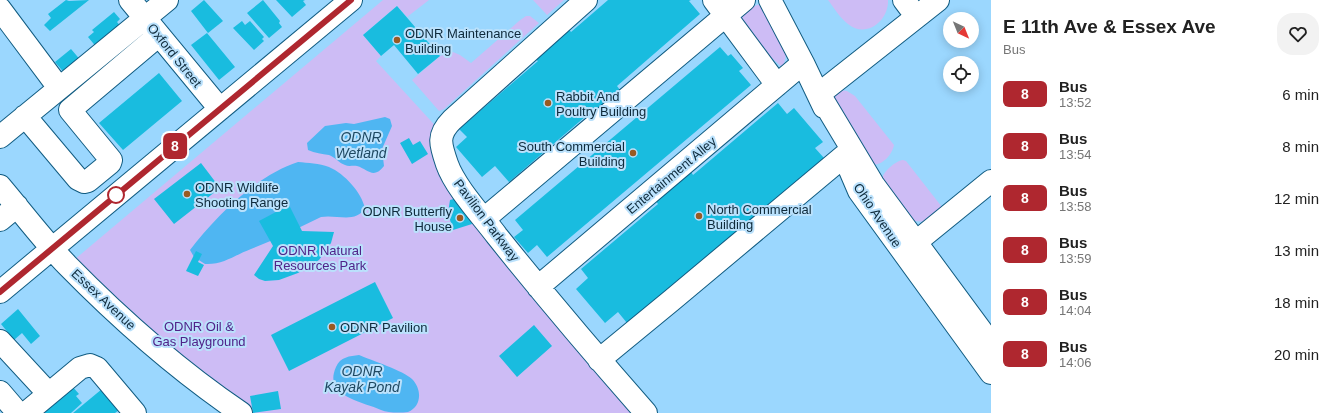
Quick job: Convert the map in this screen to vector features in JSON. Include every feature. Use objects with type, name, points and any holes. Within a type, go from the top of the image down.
[{"type":"street","name":"Oxford Street","points":[[130,0],[220,109]]},
{"type":"street","points":[[0,137],[167,0]]},
{"type":"street","points":[[0,292],[220,109],[328,7],[351,0]]},
{"type":"street","name":"Pavilion Parkway","points":[[586,0],[452,120],[442,130],[441,138],[448,165],[468,199],[538,287],[646,413]]},
{"type":"street","points":[[484,219],[720,8],[744,0]]},
{"type":"street","name":"Ohio Avenue","points":[[770,0],[819,94],[859,192],[909,248],[991,373]]},
{"type":"street","points":[[938,0],[910,8],[819,94],[873,184],[909,248],[991,344]]},
{"type":"street","points":[[720,8],[777,85]]},
{"type":"street","points":[[0,9],[60,88]]},
{"type":"street","points":[[25,116],[78,179],[84,182],[88,181],[110,163],[111,160],[70,110],[159,36]]},
{"type":"street","name":"Entertainment Alley","points":[[538,287],[803,63]]},
{"type":"street","points":[[599,360],[844,156]]},
{"type":"street","points":[[909,248],[991,181]]},
{"type":"street","name":"Essex Avenue","points":[[0,186],[52,248],[106,303],[177,365],[241,413]]},
{"type":"street","points":[[0,220],[17,206]]},
{"type":"street","points":[[0,341],[49,394]]},
{"type":"street","points":[[26,413],[80,368],[90,365],[96,368],[135,413]]},
{"type":"street","points":[[0,392],[18,413]]},
{"type":"shaded area","points":[[0,0],[991,0],[991,413],[0,413]]},
{"type":"green space","name":"ODNR Natural Resources Park","points":[[383,0],[429,0],[407,17],[397,6],[363,35],[381,56],[376,61],[442,133],[444,153],[646,413],[241,413],[68,265]]},
{"type":"green space","points":[[533,0],[564,0],[547,15]]},
{"type":"green space","points":[[828,0],[888,0],[885,15],[881,21],[869,29],[862,30],[845,22]]},
{"type":"green space","points":[[763,4],[786,55],[782,67],[757,45],[739,19],[741,11]]},
{"type":"green space","points":[[526,16],[530,16],[539,23],[444,109],[439,111],[412,80],[440,56],[453,52],[471,63]]},
{"type":"green space","points":[[840,90],[847,91],[855,96],[894,145],[889,156],[880,163],[872,165],[852,137],[834,98],[834,95]]},
{"type":"green space","points":[[903,160],[906,161],[942,207],[926,222],[914,221],[882,179],[890,167],[896,162]]},
{"type":"water","name":"ODNR Wetland","points":[[385,117],[390,119],[392,126],[382,149],[384,166],[377,172],[370,172],[357,166],[346,166],[329,155],[308,150],[307,143],[325,126],[346,123],[354,124]]},
{"type":"water","points":[[298,162],[314,163],[329,167],[341,174],[352,184],[360,196],[365,208],[356,216],[321,217],[269,242],[218,263],[205,264],[194,257],[190,250],[224,211],[238,198],[267,177]]},
{"type":"water","name":"ODNR Kayak Pond","points":[[359,355],[395,369],[412,379],[419,392],[416,406],[408,412],[401,413],[384,411],[354,400],[339,391],[335,385],[333,377],[336,367],[343,359]]},
{"type":"building","points":[[66,0],[89,0],[50,31],[44,25],[51,18],[48,14]]},
{"type":"building","points":[[204,0],[223,21],[208,33],[191,11]]},
{"type":"building","points":[[263,0],[280,21],[279,23],[282,27],[269,38],[247,13]]},
{"type":"building","points":[[276,0],[305,0],[303,1],[306,5],[292,17]]},
{"type":"building","name":"Rabbit And Poultry Building","points":[[608,0],[691,0],[689,1],[700,14],[617,86],[620,90],[588,118],[586,116],[509,182],[495,166],[482,177],[456,147],[467,137],[459,129],[538,61],[533,58],[568,28],[571,32]]},
{"type":"building","name":"ODNR Maintenance Building","points":[[397,6],[440,56],[418,74],[394,45],[381,56],[363,35]]},
{"type":"building","points":[[114,12],[120,19],[117,22],[123,29],[98,49],[88,37],[94,32],[92,30]]},
{"type":"building","points":[[242,21],[245,25],[250,21],[264,37],[262,39],[264,41],[254,50],[233,28]]},
{"type":"building","points":[[207,33],[235,67],[219,80],[191,45]]},
{"type":"building","name":"South Commercial Building","points":[[720,47],[728,56],[731,54],[743,68],[739,71],[751,85],[547,257],[537,245],[528,253],[514,237],[523,230],[515,220]]},
{"type":"building","points":[[71,49],[82,62],[66,75],[55,62]]},
{"type":"building","points":[[159,73],[182,101],[123,150],[99,123]]},
{"type":"building","name":"North Commercial Building","points":[[778,103],[787,114],[794,108],[823,142],[815,148],[824,158],[740,229],[709,261],[706,257],[627,323],[618,312],[605,323],[576,289],[588,278],[581,269],[658,204],[655,200],[690,170],[693,175]]},
{"type":"building","points":[[409,138],[413,145],[420,141],[428,154],[412,164],[400,143]]},
{"type":"building","name":"ODNR Wildlife Shooting Range","points":[[201,163],[220,188],[174,224],[154,199]]},
{"type":"building","name":"ODNR Butterfly House","points":[[464,196],[472,224],[453,230],[448,213],[450,200]]},
{"type":"building","points":[[289,205],[302,231],[334,232],[331,243],[319,260],[298,273],[279,280],[265,281],[259,279],[254,275],[273,246],[259,221]]},
{"type":"building","points":[[196,251],[202,254],[198,262],[204,265],[198,276],[186,271]]},
{"type":"building","name":"ODNR Pavilion","points":[[375,282],[393,318],[289,371],[271,335]]},
{"type":"building","points":[[18,309],[40,336],[31,344],[22,333],[14,340],[1,324]]},
{"type":"building","points":[[534,325],[552,346],[517,377],[499,356]]},
{"type":"building","points":[[71,385],[79,394],[76,396],[82,403],[71,413],[43,413]]},
{"type":"building","points":[[102,389],[119,410],[115,413],[73,413]]},
{"type":"building","points":[[278,391],[281,409],[253,413],[250,396]]},
{"type":"bus line","name":"8","points":[[0,292],[351,0]]},
{"type":"place","name":"ODNR Maintenance Building","points":[[397,40]]},
{"type":"place","name":"Rabbit And Poultry Building","points":[[548,103]]},
{"type":"place","name":"South Commercial Building","points":[[633,153]]},
{"type":"place","name":"ODNR Wildlife Shooting Range","points":[[187,194]]},
{"type":"place","name":"North Commercial Building","points":[[699,216]]},
{"type":"place","name":"ODNR Butterfly House","points":[[460,218]]},
{"type":"place","name":"ODNR Pavilion","points":[[332,327]]},
{"type":"park label","name":"ODNR Oil & Gas Playground","points":[[199,334]]}]
